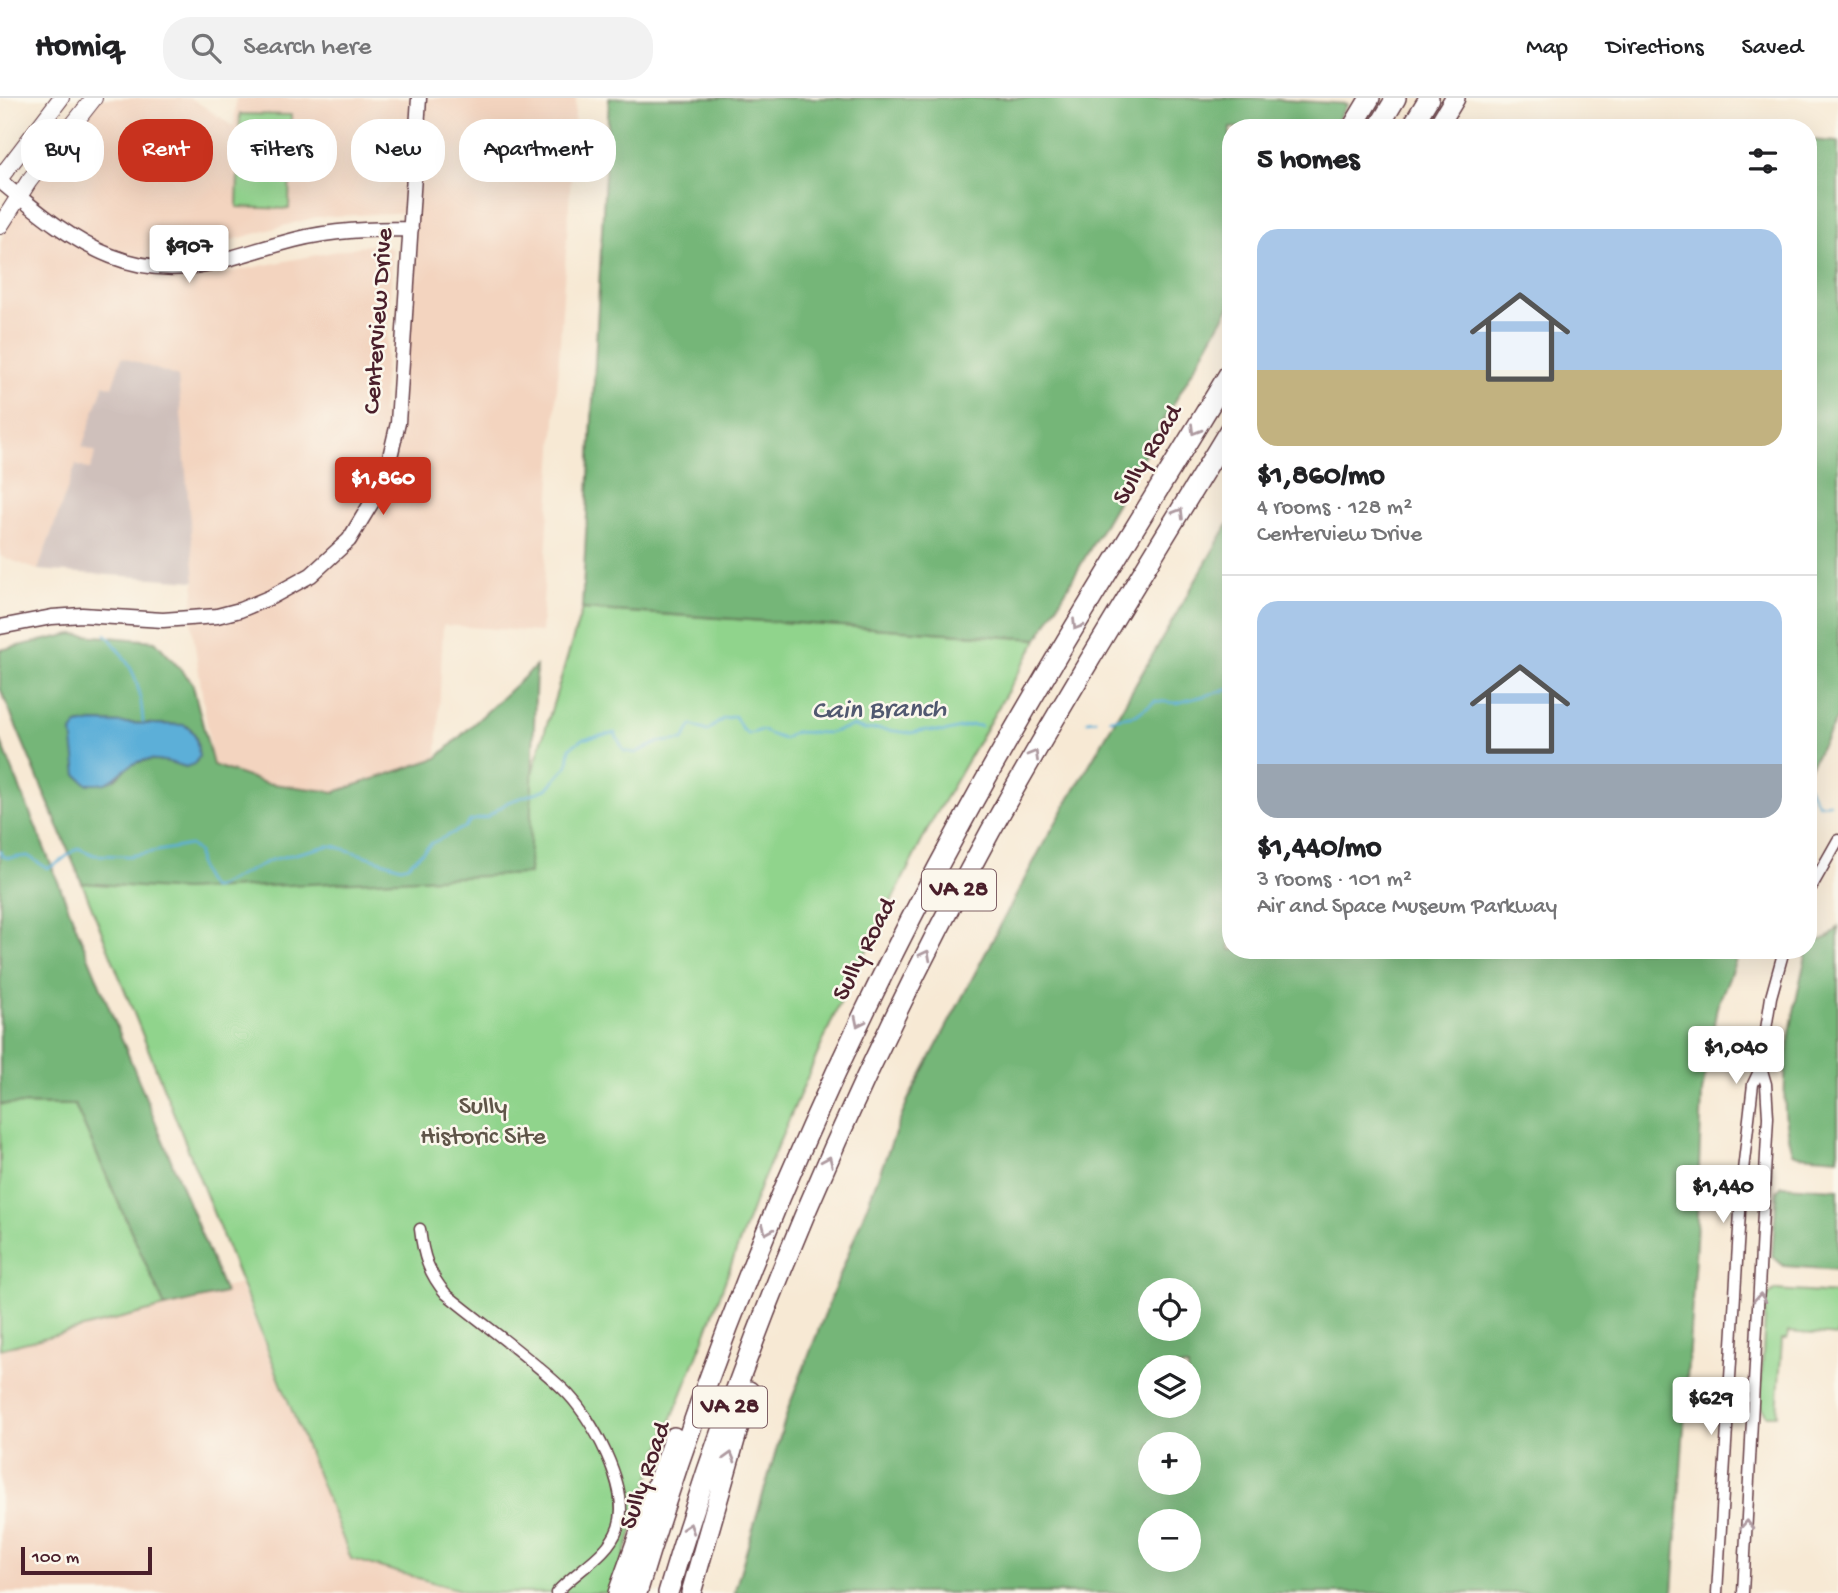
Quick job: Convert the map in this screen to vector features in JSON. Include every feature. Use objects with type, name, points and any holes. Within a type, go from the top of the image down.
[{"type":"highway","points":[[1357,119],[1370,98]]},
{"type":"highway","points":[[1383,119],[1396,98]]},
{"type":"highway","points":[[1416,119],[1429,98]]},
{"type":"highway","points":[[1442,119],[1455,98]]},
{"type":"highway","name":"Sully Road","points":[[637,1593],[679,1462],[763,1238],[820,1105],[871,999],[931,880],[1016,726],[1222,385]]},
{"type":"highway","name":"VA 28","points":[[668,1593],[732,1401],[801,1223],[886,1036],[979,854],[1038,748],[1222,442]]},
{"type":"highway","points":[[691,1593],[746,1399],[791,1279],[801,1223]]},
{"type":"highway","points":[[618,1593],[691,1392],[728,1327]]},
{"type":"main road","points":[[0,180],[61,98]]},
{"type":"main road","points":[[0,226],[94,98]]},
{"type":"street","name":"Centerview Drive","points":[[0,627],[52,617],[82,615],[191,620],[228,613],[271,597],[312,575],[349,540],[384,482],[396,439],[419,98]]},
{"type":"street","points":[[0,180],[19,197],[92,248],[125,261],[164,268],[205,266],[295,240],[332,233],[411,229]]},
{"type":"street","points":[[1817,877],[1838,840]]},
{"type":"street","points":[[1717,1593],[1743,1171],[1753,1084],[1761,1067],[1771,997],[1782,959]]},
{"type":"street","points":[[1743,1593],[1768,1117],[1766,1084],[1761,1067]]},
{"type":"street","points":[[420,1229],[426,1265],[435,1282],[446,1294],[563,1389],[589,1424],[613,1466],[622,1496],[618,1528],[602,1552],[572,1575],[556,1593]]},
{"type":"shaded area","points":[[95,98],[191,98],[227,122],[227,182],[337,182],[337,119],[235,119],[236,98],[576,98],[575,119],[459,119],[459,182],[570,182],[541,632],[443,625],[437,758],[335,792],[265,783],[213,765],[191,620],[195,581],[112,387],[104,384],[83,447],[96,452],[90,470],[76,466],[38,570],[0,556],[0,244],[19,197],[31,182],[104,182],[104,119],[79,119]],"holes":[[[412,212],[398,413],[382,414],[393,249],[378,243],[210,276],[229,241],[316,217]]]},
{"type":"shaded area","points":[[122,357],[178,377],[195,581],[38,570],[76,465],[90,470],[96,452],[82,447],[104,384],[112,387]]},
{"type":"shaded area","points":[[239,1284],[351,1559],[461,1593],[0,1593],[0,1345]]},
{"type":"green space","points":[[609,98],[1252,98],[1347,104],[1338,119],[1222,119],[1222,320],[1038,639],[582,609],[605,182],[616,182],[616,119],[608,119]]},
{"type":"green space","points":[[240,114],[291,115],[291,119],[240,119]]},
{"type":"green space","points":[[1817,141],[1838,142],[1838,717],[1817,754]]},
{"type":"green space","points":[[238,182],[290,182],[289,209],[237,207]]},
{"type":"green space","points":[[1222,535],[1222,959],[1736,959],[1717,1007],[1702,1093],[1696,1241],[1673,1593],[734,1593],[789,1406],[908,1100],[1040,850]]},
{"type":"green space","name":"Sully Historic Site","points":[[582,609],[1038,639],[932,821],[837,1009],[761,1184],[658,1453],[612,1593],[470,1593],[351,1559],[71,855],[530,780]]},
{"type":"green space","points":[[72,634],[155,641],[192,682],[213,765],[265,783],[335,792],[437,758],[536,666],[529,874],[183,890],[82,883],[0,688],[0,650]],"holes":[[[93,722],[184,725],[195,735],[197,761],[186,767],[164,761],[142,761],[128,767],[115,779],[77,725]]]},
{"type":"green space","points":[[0,739],[225,1293],[165,1307],[75,1105],[0,1104]]},
{"type":"green space","points":[[1838,927],[1838,1158],[1792,1153],[1785,1103],[1788,1049],[1805,959],[1817,959],[1817,941],[1834,933]]},
{"type":"green space","points":[[0,1104],[75,1105],[165,1307],[0,1349]]},
{"type":"green space","points":[[1782,1186],[1838,1189],[1838,1270],[1784,1266],[1772,1256],[1777,1191]]},
{"type":"green space","points":[[1775,1290],[1838,1294],[1838,1336],[1788,1332],[1787,1339],[1782,1339],[1777,1415],[1767,1415],[1760,1406],[1766,1298]]},
{"type":"water","points":[[93,722],[184,725],[194,734],[199,757],[194,764],[186,767],[164,761],[141,761],[110,781],[87,784],[77,775],[72,732],[77,725]]},
{"type":"waterway","points":[[106,634],[134,674],[143,722]]},
{"type":"waterway","name":"Cain Branch","points":[[1110,719],[1136,715],[1155,701],[1177,703],[1222,691]]},
{"type":"waterway","name":"Cain Branch","points":[[0,851],[2,856],[9,858],[28,856],[47,868],[78,848],[94,855],[130,856],[190,845],[198,852],[201,871],[211,888],[271,860],[327,846],[401,867],[408,865],[432,843],[465,827],[470,821],[487,817],[508,802],[547,789],[568,765],[570,748],[582,739],[615,733],[624,751],[635,753],[660,742],[683,740],[692,725],[707,731],[723,719],[735,716],[748,734],[762,730],[784,739],[794,732],[829,733],[853,726],[865,730],[910,733],[926,730],[944,732],[972,725],[981,726]]},
{"type":"waterway","name":"Cain Branch","points":[[1087,721],[1096,720]]},
{"type":"waterway","name":"Cain Branch","points":[[1817,802],[1829,803]]}]
